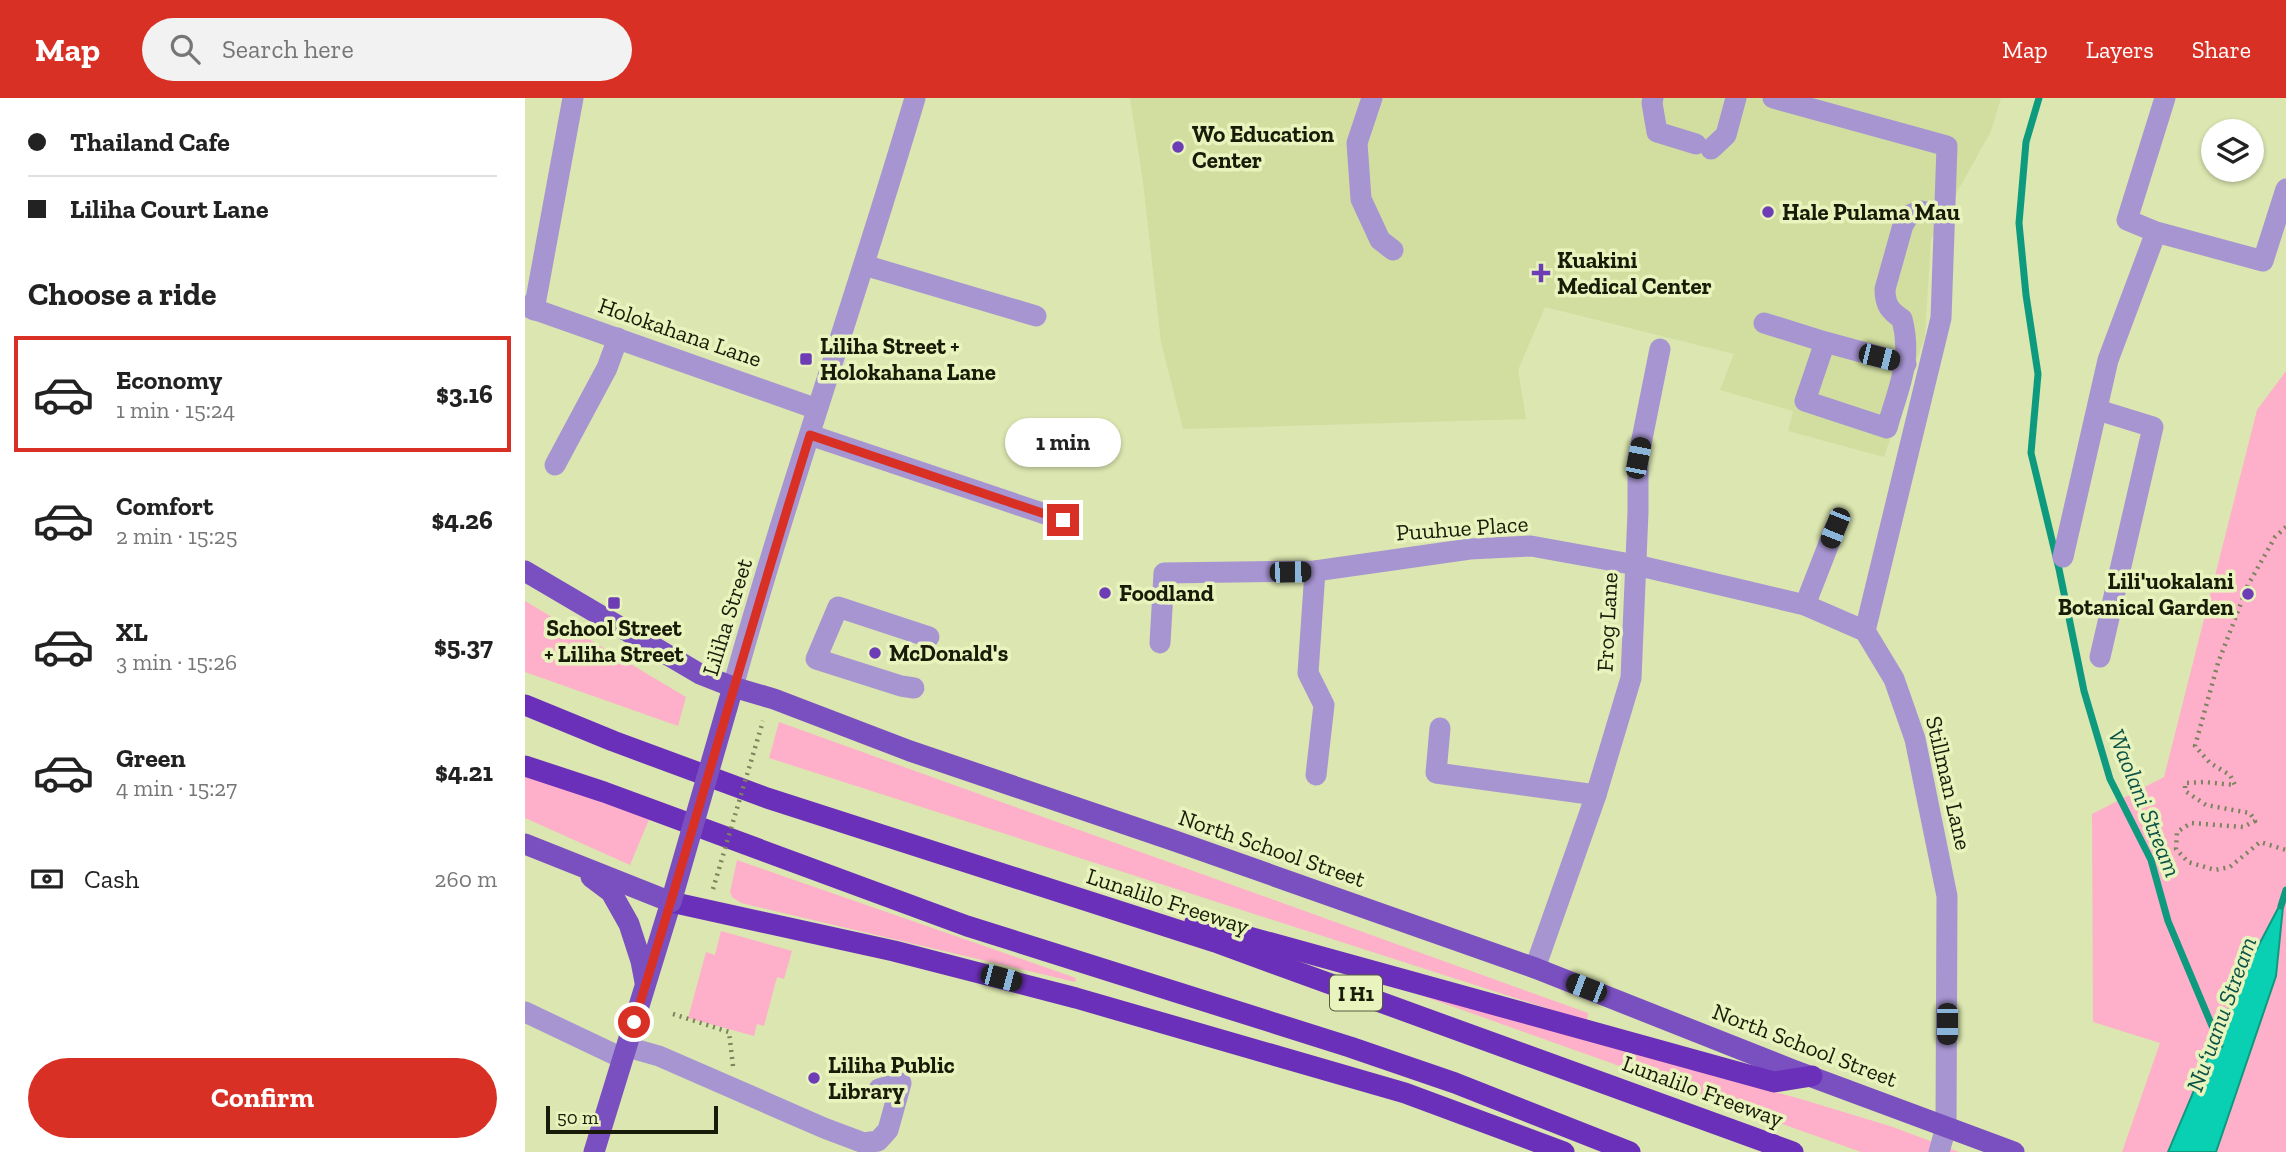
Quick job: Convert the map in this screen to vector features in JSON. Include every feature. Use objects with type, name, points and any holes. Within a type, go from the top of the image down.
[{"type":"highway","name":"Lunalilo Freeway","points":[[525,705],[767,798],[1215,942],[1793,1152]]},
{"type":"highway","name":"I H1","points":[[525,766],[604,792],[967,926],[1350,1047],[1455,1083],[1630,1152]]},
{"type":"highway","points":[[913,846],[1402,977],[1540,1019],[1775,1082],[1812,1076]]},
{"type":"highway","points":[[671,902],[894,951],[1076,998],[1405,1093],[1564,1152]]},
{"type":"main road","name":"North School Street","points":[[525,570],[700,674],[733,687],[774,699],[910,751],[1535,968],[2014,1152]]},
{"type":"main road","points":[[525,577],[547,583]]},
{"type":"main road","name":"Liliha Street","points":[[594,1152],[671,902],[733,687]]},
{"type":"main road","points":[[526,848],[573,863],[671,902]]},
{"type":"main road","points":[[573,863],[611,892],[630,927],[646,985]]},
{"type":"street","points":[[530,308],[573,98]]},
{"type":"street","name":"Liliha Street","points":[[733,687],[915,98]]},
{"type":"street","points":[[1372,98],[1357,143],[1361,199],[1380,240],[1393,250]]},
{"type":"street","points":[[1653,98],[1657,132],[1704,146],[1726,135],[1736,98]]},
{"type":"street","points":[[1773,98],[1947,146],[1941,318],[1865,631]]},
{"type":"street","points":[[2165,98],[2127,220],[2156,232],[2263,261],[2286,189]]},
{"type":"street","points":[[1941,318],[1902,319],[1890,311],[1885,289],[1903,225],[1909,215],[1920,211],[1946,215]]},
{"type":"street","points":[[2063,557],[2108,360],[2156,232]]},
{"type":"street","points":[[864,265],[1036,316]]},
{"type":"street","name":"Holokahana Lane","points":[[530,308],[817,409]]},
{"type":"street","points":[[1825,342],[1805,401],[1887,428],[1906,364],[1907,336],[1902,319]]},
{"type":"street","points":[[1764,323],[1906,364]]},
{"type":"street","points":[[555,466],[607,368],[618,338]]},
{"type":"street","name":"Frog Lane","points":[[1535,968],[1596,795],[1631,678],[1638,458],[1660,349]]},
{"type":"street","points":[[2098,410],[2153,427],[2100,657]]},
{"type":"street","points":[[810,435],[1063,520]]},
{"type":"street","points":[[1805,605],[1835,528]]},
{"type":"street","name":"Puuhue Place","points":[[1160,643],[1164,573],[1315,571],[1469,549],[1531,546],[1636,565],[1805,605],[1865,631]]},
{"type":"street","points":[[1315,571],[1308,673],[1324,705],[1317,775]]},
{"type":"street","points":[[914,688],[816,659],[838,607],[929,637]]},
{"type":"street","name":"Stillman Lane","points":[[1865,631],[1894,679],[1915,739],[1947,896],[1947,1127],[1940,1152]]},
{"type":"street","points":[[1440,729],[1436,772],[1596,795]]},
{"type":"street","points":[[525,1012],[624,1052],[660,1056],[864,1143],[878,1141],[888,1130],[901,1083],[879,1089]]},
{"type":"path","points":[[2286,527],[2275,537],[2248,585],[2218,663],[2195,746],[2210,763],[2230,775],[2235,785],[2185,783],[2185,791],[2206,805],[2250,813],[2255,821],[2243,827],[2191,823],[2177,832],[2176,849],[2188,862],[2215,870],[2230,867],[2260,842],[2286,850]]},
{"type":"path","points":[[713,889],[763,721]]},
{"type":"path","points":[[673,1014],[729,1032],[733,1067]]},
{"type":"shaded area","name":"Kuakini Medical Center","points":[[1130,98],[2001,98],[1991,131],[1931,239],[1925,336],[1884,457],[1788,431],[1793,411],[1720,390],[1734,354],[1545,307],[1518,370],[1526,419],[1183,429],[1161,342],[1143,182]]},
{"type":"shaded area","name":"Lili'uokalani Botanical Garden","points":[[2286,371],[2286,1152],[2122,1152],[2160,1043],[2093,1022],[2092,814],[2164,777],[2257,410]]},
{"type":"shaded area","points":[[525,601],[686,697],[678,726],[525,672]]},
{"type":"shaded area","points":[[779,722],[1588,1013],[1587,1021],[769,758]]},
{"type":"shaded area","points":[[525,773],[650,817],[630,865],[525,818]]},
{"type":"shaded area","points":[[737,860],[1076,978],[1075,982],[741,903],[732,897],[730,892]]},
{"type":"shaded area","points":[[721,931],[792,951],[784,979],[777,977],[764,1026],[757,1024],[754,1036],[688,1018],[706,952],[715,955]]},
{"type":"shaded area","points":[[1409,991],[1804,1100],[1893,1127],[1959,1152],[1861,1152]]},
{"type":"water","points":[[2284,897],[2276,976],[2216,1152],[2168,1152],[2241,979]]},
{"type":"waterway","name":"Waolani Stream","points":[[2039,98],[2026,142],[2019,223],[2038,374],[2031,453],[2059,569],[2084,691],[2110,779],[2151,860],[2168,921],[2220,1045]]},
{"type":"waterway","name":"Nuʻuanu Stream","points":[[2281,906],[2286,890]]},
{"type":"place","name":"Wo Education Center","points":[[1178,147]]},
{"type":"place","name":"Hale Pulama Mau","points":[[1768,212]]},
{"type":"place","name":"Kuakini Medical Center","points":[[1541,273]]},
{"type":"place","name":"Liliha Street + Holokahana Lane","points":[[806,359]]},
{"type":"place","name":"Foodland","points":[[1105,593]]},
{"type":"place","name":"Lili'uokalani Botanical Garden","points":[[2248,594]]},
{"type":"place","name":"School Street + Liliha Street","points":[[614,603]]},
{"type":"place","name":"McDonald's","points":[[875,653]]},
{"type":"place","name":"Liliha Public Library","points":[[814,1078]]},
{"type":"route","points":[[634,1022],[740,660],[810,435],[1063,520]]}]
